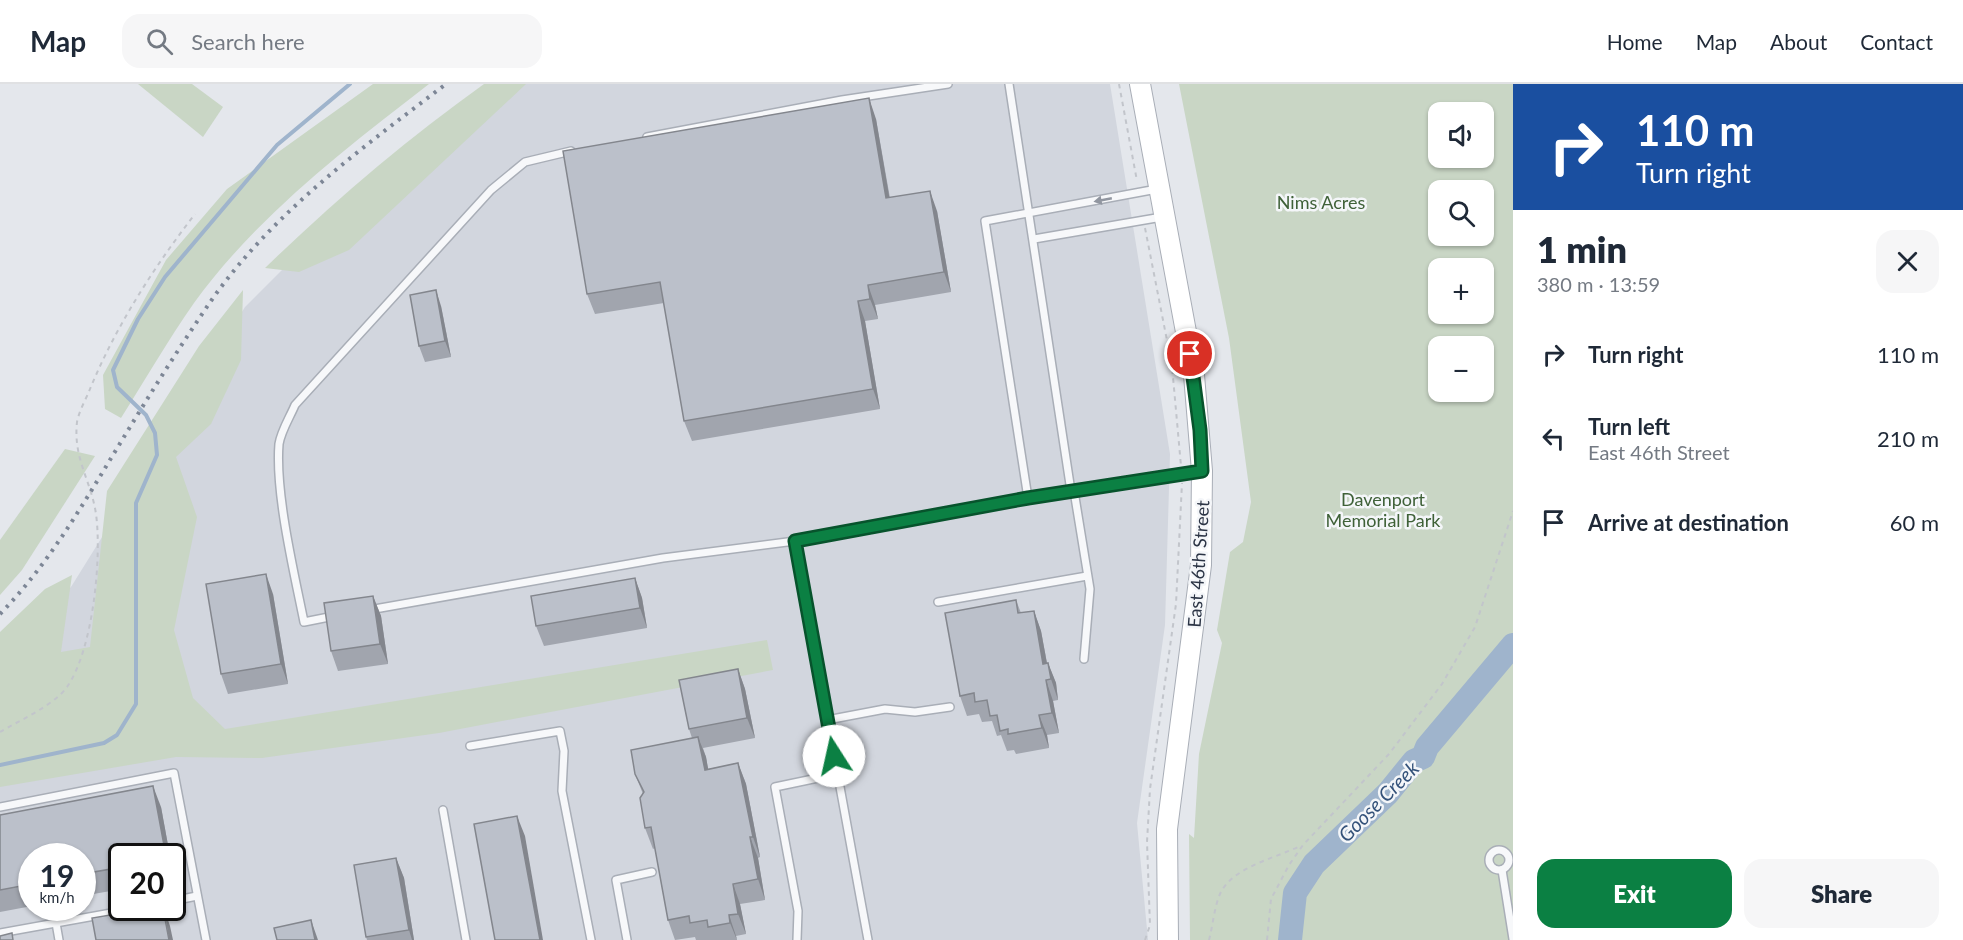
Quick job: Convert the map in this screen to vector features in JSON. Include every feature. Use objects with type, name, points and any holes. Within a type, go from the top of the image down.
[{"type":"street","name":"East 46th Street","points":[[1140,84],[1194,375],[1202,471],[1199,587],[1178,729],[1167,829],[1163,939]]},
{"type":"lane","points":[[636,139],[842,100],[948,84]]},
{"type":"lane","points":[[1009,84],[1035,239],[1072,491],[1090,590],[1084,659]]},
{"type":"lane","points":[[339,615],[304,622],[281,484],[279,442],[295,405],[491,190],[525,162],[579,150]]},
{"type":"lane","points":[[1028,498],[985,221],[1160,188]]},
{"type":"lane","points":[[1035,239],[1165,216]]},
{"type":"lane","points":[[362,611],[663,558],[795,541],[1028,498],[1182,476],[1202,471]]},
{"type":"lane","points":[[795,541],[868,940]]},
{"type":"lane","points":[[939,602],[1087,576]]},
{"type":"lane","points":[[827,720],[885,709],[915,712],[950,707]]},
{"type":"lane","points":[[470,746],[560,731],[564,751],[562,791],[591,940]]},
{"type":"lane","points":[[0,807],[174,773],[206,940]]},
{"type":"lane","points":[[797,940],[798,911],[775,787],[837,774]]},
{"type":"lane","points":[[443,810],[466,940]]},
{"type":"lane","points":[[1502,870],[1513,939]]},
{"type":"lane","points":[[627,940],[616,880],[652,872]]},
{"type":"lane","points":[[186,898],[197,896]]},
{"type":"lane","points":[[0,933],[108,914]]},
{"type":"lane","points":[[56,923],[59,940]]},
{"type":"path","points":[[1119,84],[1139,193]]},
{"type":"path","points":[[0,732],[51,701],[67,687],[84,651],[97,576],[98,547],[93,503],[76,453],[77,420],[102,359],[165,252],[195,214]]},
{"type":"path","points":[[1144,221],[1172,366],[1182,476],[1176,604],[1150,789],[1147,842],[1150,925],[1145,940]]},
{"type":"path","points":[[1267,940],[1271,899],[1303,844],[1389,754],[1442,684],[1475,627],[1513,511]]},
{"type":"path","points":[[1209,940],[1220,896],[1226,883],[1237,874],[1303,844]]},
{"type":"shaded area","points":[[499,84],[1110,84],[1170,454],[1165,625],[1137,823],[1148,940],[0,940],[0,651],[71,587],[245,307],[372,180]]},
{"type":"green space","points":[[138,84],[192,84],[223,107],[203,137]]},
{"type":"green space","points":[[373,84],[429,84],[334,159],[245,241],[194,303],[121,418],[105,409],[103,375],[166,260],[227,189]]},
{"type":"green space","points":[[484,84],[526,84],[349,250],[299,272],[265,268],[371,172]]},
{"type":"green space","name":"Davenport Memorial Park","points":[[1179,84],[1513,84],[1513,940],[1190,940],[1189,834],[1194,838],[1199,754],[1222,643],[1217,630],[1230,552],[1243,542],[1251,502],[1229,338]]},
{"type":"green space","points":[[243,290],[241,360],[211,424],[176,457],[197,517],[174,630],[193,698],[225,729],[767,640],[773,670],[439,733],[262,758],[176,757],[0,787],[0,632],[45,589],[72,575],[61,652],[90,647],[107,491],[199,346]]},
{"type":"green space","points":[[65,449],[95,456],[22,570],[0,595],[0,540]]},
{"type":"building","points":[[869,98],[886,198],[930,191],[944,272],[868,285],[870,299],[858,301],[873,389],[684,421],[660,282],[587,294],[563,151]]},
{"type":"building","points":[[436,290],[445,341],[419,346],[410,295]]},
{"type":"building","points":[[266,574],[281,664],[221,674],[206,584]]},
{"type":"building","points":[[635,578],[640,608],[536,626],[531,596]]},
{"type":"building","points":[[373,596],[380,644],[331,651],[324,603]]},
{"type":"building","points":[[1016,600],[1018,613],[1034,611],[1043,664],[1048,663],[1051,679],[1046,680],[1052,713],[1039,715],[1042,728],[1008,734],[1008,729],[1000,731],[997,715],[990,716],[987,700],[975,702],[974,693],[960,696],[945,613]]},
{"type":"building","points":[[738,669],[747,718],[689,729],[679,680]]},
{"type":"building","points":[[698,737],[705,770],[738,763],[753,837],[750,837],[758,879],[733,884],[738,914],[729,915],[730,923],[708,927],[707,920],[690,923],[689,916],[668,920],[651,827],[645,828],[640,798],[644,792],[635,774],[631,750]]},
{"type":"building","points":[[153,786],[164,843],[108,843],[108,869],[96,872],[96,843],[18,843],[18,887],[0,890],[0,815]]},
{"type":"building","points":[[517,816],[540,940],[495,940],[474,824]]},
{"type":"building","points":[[396,858],[409,930],[366,937],[354,865]]},
{"type":"building","points":[[108,915],[108,921],[165,921],[169,940],[96,940],[93,921],[96,921],[96,917]]},
{"type":"building","points":[[311,920],[315,940],[277,940],[274,928]]},
{"type":"building","points":[[12,933],[13,940],[0,940],[0,936]]},
{"type":"waterway","points":[[0,765],[104,743],[117,735],[136,704],[136,503],[157,455],[155,433],[146,415],[117,387],[113,370],[138,319],[165,277],[277,145],[350,84]]},
{"type":"waterway","name":"Goose Creek","points":[[1290,940],[1295,893],[1314,864],[1388,793],[1414,761],[1423,757],[1427,747],[1513,645]]},
{"type":"railway","points":[[0,614],[17,596],[61,538],[174,356],[237,266],[321,182],[446,84]]},
{"type":"route","points":[[834,756],[795,541],[1028,498],[1182,476],[1202,471],[1200,430],[1190,354]]},
{"type":"park label","name":"Nims Acres","points":[[1321,202]]}]
